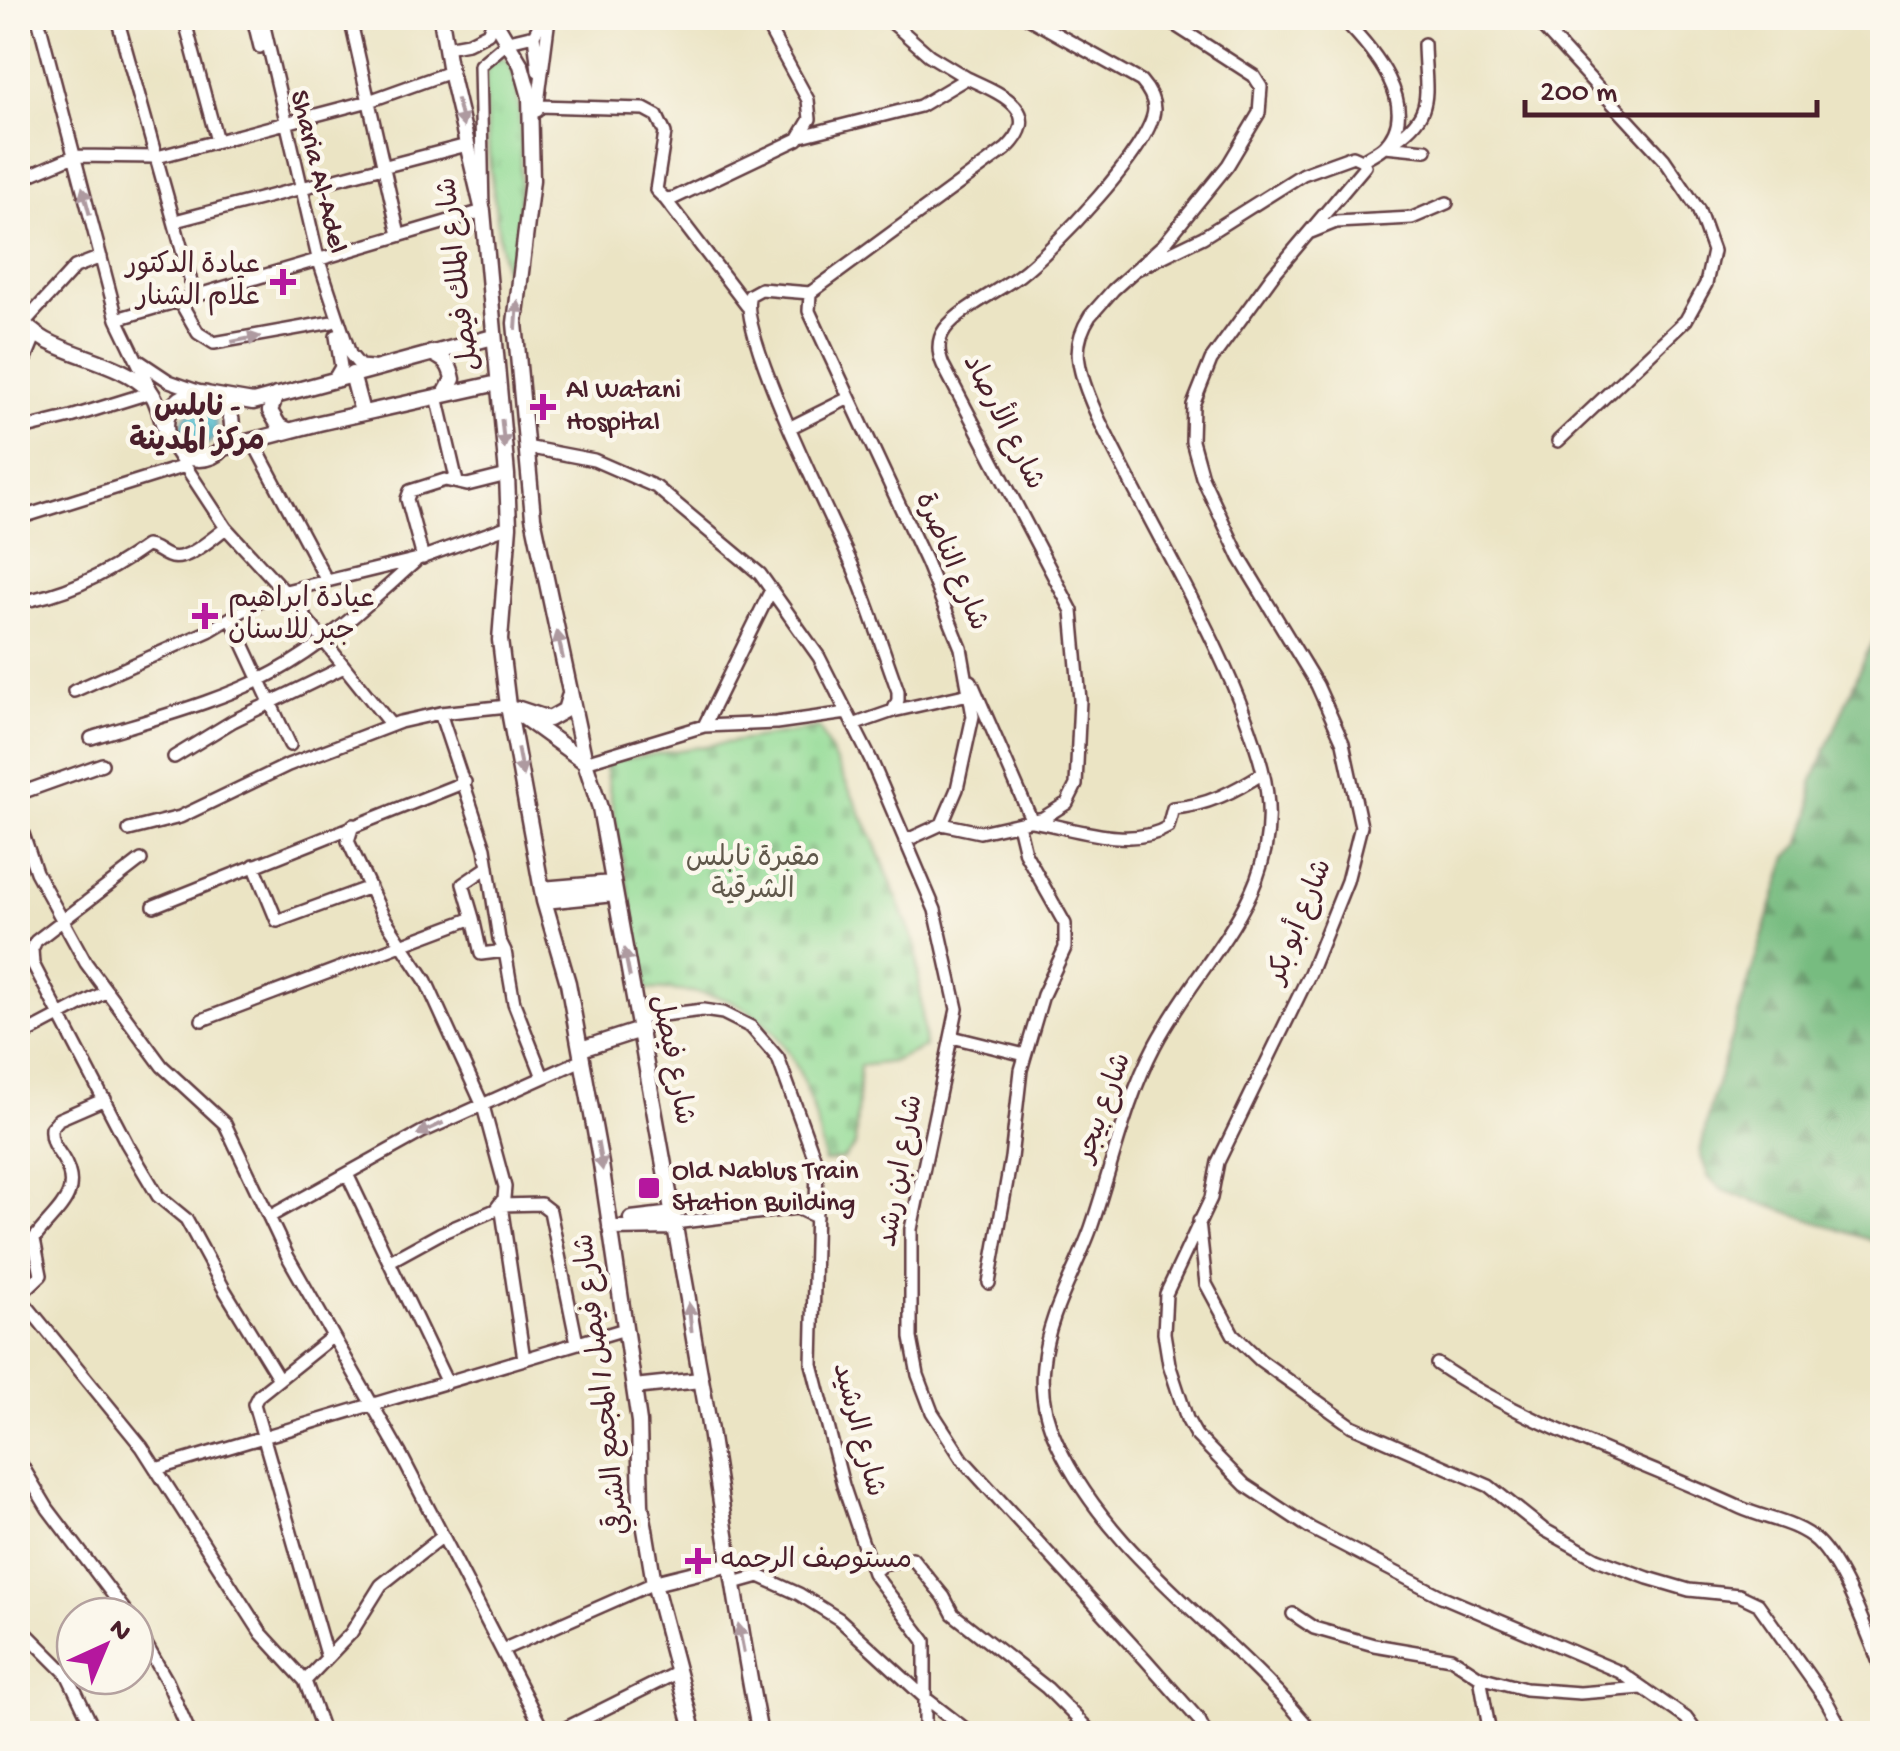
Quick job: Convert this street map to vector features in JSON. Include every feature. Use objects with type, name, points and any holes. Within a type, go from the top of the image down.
[{"type":"main road","name":"شارع الملك فيصل","points":[[441,18],[483,211],[507,475],[509,526],[500,640],[508,706]]},
{"type":"main road","points":[[493,18],[521,65],[530,98],[532,180],[515,323],[526,447]]},
{"type":"main road","points":[[20,320],[35,336],[107,362],[152,392],[170,441],[179,453],[198,459],[288,430],[498,383]]},
{"type":"main road","points":[[170,441],[166,426],[172,406],[189,394],[253,402],[493,336]]},
{"type":"main road","points":[[431,353],[446,360],[454,380],[441,395]]},
{"type":"main road","points":[[352,374],[362,412]]},
{"type":"main road","points":[[206,394],[220,400],[231,418],[232,429],[224,448]]},
{"type":"main road","points":[[276,395],[270,411],[279,426],[288,430]]},
{"type":"main road","name":"شارع فيصل","points":[[526,447],[532,518],[585,762],[600,808],[639,1024],[758,1733]]},
{"type":"main road","points":[[508,706],[550,718],[565,710],[570,692]]},
{"type":"main road","points":[[508,706],[585,762]]},
{"type":"main road","name":"شارع فيصل / المجمع الشرقي","points":[[508,706],[543,895],[568,983],[582,1054],[639,1422],[641,1505],[654,1584],[694,1734]]},
{"type":"main road","points":[[543,895],[613,888]]},
{"type":"main road","points":[[582,1054],[639,1024]]},
{"type":"main road","points":[[610,1224],[674,1222]]},
{"type":"main road","points":[[634,1387],[700,1380]]},
{"type":"main road","points":[[654,1584],[731,1564]]},
{"type":"street","points":[[18,430],[152,392],[117,319],[38,18]]},
{"type":"street","points":[[117,18],[195,296]]},
{"type":"street","points":[[184,18],[218,142]]},
{"type":"street","name":"Sharia Al-Adel","points":[[253,18],[332,322],[340,336]]},
{"type":"street","name":"Sharia Al-Adel","points":[[262,18],[282,125]]},
{"type":"street","points":[[350,18],[399,236]]},
{"type":"street","points":[[446,47],[468,43],[488,33],[493,18]]},
{"type":"street","points":[[117,319],[483,211],[479,71],[483,60],[509,41],[534,35],[546,18]]},
{"type":"street","points":[[531,140],[541,90],[546,18]]},
{"type":"street","points":[[763,18],[810,106],[810,119],[801,136]]},
{"type":"street","points":[[747,306],[750,295],[760,289],[810,293],[1015,140],[1020,116],[1011,100],[929,55],[886,18]]},
{"type":"street","name":"شارع الأرصاد","points":[[942,824],[980,832],[1032,822],[1061,808],[1076,786],[1080,700],[1072,611],[943,365],[940,342],[953,321],[1024,272],[1085,214],[1132,155],[1154,114],[1146,86],[1136,77],[1028,18]]},
{"type":"street","name":"شارع بيجر","points":[[1164,18],[1247,69],[1261,87],[1262,100],[1248,134],[1207,194],[1164,244],[1090,316],[1078,347],[1080,369],[1115,451],[1217,654],[1254,743],[1263,773],[1269,828],[1256,886],[1229,936],[1172,1016],[1148,1060],[1090,1232],[1054,1309],[1042,1386],[1047,1420],[1057,1443],[1104,1515],[1140,1557],[1280,1693],[1314,1734]]},
{"type":"street","points":[[1342,18],[1386,69],[1398,102],[1394,128],[1385,146]]},
{"type":"street","points":[[1534,18],[1664,159],[1698,209],[1713,251],[1706,284],[1686,320],[1558,441]]},
{"type":"street","points":[[534,35],[541,90]]},
{"type":"street","points":[[1135,270],[1204,236],[1303,174],[1353,156],[1362,160],[1414,128],[1425,109],[1424,44]]},
{"type":"street","points":[[18,180],[74,156],[157,157],[218,142],[369,102],[450,72]]},
{"type":"street","points":[[665,198],[674,198],[801,136],[920,106],[968,79]]},
{"type":"street","points":[[538,106],[644,110],[658,116],[664,128],[656,186],[747,306],[762,362],[854,571],[892,675],[898,695],[893,711]]},
{"type":"street","points":[[175,221],[467,145]]},
{"type":"street","points":[[1385,146],[1426,150]]},
{"type":"street","name":"شارع أبو بكر","points":[[1362,160],[1365,166],[1272,274],[1205,371],[1194,405],[1192,441],[1202,476],[1240,558],[1317,684],[1343,742],[1362,826],[1347,882],[1310,973],[1218,1162],[1211,1198],[1166,1294],[1164,1318],[1172,1375],[1186,1419],[1196,1435],[1245,1485],[1310,1528],[1441,1596],[1620,1672],[1686,1718],[1698,1734]]},
{"type":"street","points":[[1307,234],[1336,222],[1412,218],[1447,203]]},
{"type":"street","points":[[20,320],[75,266],[101,257]]},
{"type":"street","name":"Sharia Al-Adel","points":[[316,259],[340,336]]},
{"type":"street","name":"شارع الناصرة","points":[[810,293],[809,311],[926,562],[960,648],[973,716],[957,789],[942,824]]},
{"type":"street","points":[[180,300],[198,333],[214,343],[332,322]]},
{"type":"street","points":[[24,363],[35,336]]},
{"type":"street","points":[[340,336],[356,363],[376,367]]},
{"type":"street","points":[[334,378],[341,367],[340,336]]},
{"type":"street","points":[[107,362],[124,363],[131,346]]},
{"type":"street","points":[[139,362],[168,381],[206,394]]},
{"type":"street","points":[[441,395],[457,482]]},
{"type":"street","points":[[790,427],[849,398]]},
{"type":"street","points":[[252,440],[326,581]]},
{"type":"street","points":[[170,441],[226,528],[284,592],[391,725]]},
{"type":"street","name":"شارع ابن رشد","points":[[526,447],[594,460],[656,488],[760,574],[818,657],[850,719],[934,910],[958,1009],[911,1230],[911,1338],[918,1375],[932,1412],[962,1460],[1145,1659],[1206,1734]]},
{"type":"street","points":[[20,518],[185,466]]},
{"type":"street","points":[[421,558],[407,498],[410,491],[444,480],[467,485],[507,475]]},
{"type":"street","points":[[74,691],[231,618],[269,595],[421,558],[509,526]]},
{"type":"street","points":[[18,602],[45,598],[108,572],[146,546],[180,558],[226,528]]},
{"type":"street","points":[[92,738],[189,707],[274,673],[344,625],[421,558]]},
{"type":"street","points":[[704,726],[771,590]]},
{"type":"street","points":[[231,618],[290,745]]},
{"type":"street","points":[[963,664],[1032,822],[1128,837],[1153,836],[1168,827],[1173,808],[1206,803],[1263,773]]},
{"type":"street","points":[[174,758],[233,721],[344,666]]},
{"type":"street","points":[[585,762],[704,726],[850,719],[969,694]]},
{"type":"street","points":[[129,830],[180,817],[288,766],[391,725],[440,712],[508,706]]},
{"type":"street","points":[[440,712],[465,782],[488,867],[514,1003],[544,1078]]},
{"type":"street","points":[[18,794],[102,764]]},
{"type":"street","points":[[154,906],[465,782]]},
{"type":"street","points":[[18,819],[36,872],[107,991],[162,1066],[225,1124],[268,1217],[373,1405],[545,1734]]},
{"type":"street","points":[[905,841],[942,824]]},
{"type":"street","points":[[989,1283],[1026,1055],[1068,935],[1026,854],[1018,824]]},
{"type":"street","points":[[353,825],[348,841],[402,945],[426,981],[482,1106],[505,1187],[501,1204],[524,1359]]},
{"type":"street","points":[[141,860],[36,942],[31,956],[58,1017],[155,1192],[186,1218],[280,1379]]},
{"type":"street","points":[[254,866],[277,921],[370,886]]},
{"type":"street","points":[[488,867],[463,884],[480,954],[505,951]]},
{"type":"street","points":[[202,1020],[473,918]]},
{"type":"street","points":[[18,1038],[107,991]]},
{"type":"street","name":"شارع الرشيد","points":[[639,1024],[661,1012],[723,1013],[751,1027],[772,1049],[817,1165],[812,1364],[843,1485],[873,1573],[925,1641],[925,1734]]},
{"type":"street","points":[[952,1038],[1026,1055]]},
{"type":"street","points":[[268,1217],[422,1132],[544,1078],[582,1054]]},
{"type":"street","points":[[105,1099],[58,1119],[51,1128],[50,1139],[69,1168],[71,1186],[60,1208],[34,1239],[42,1268],[39,1280],[18,1296],[142,1447],[261,1633],[305,1681],[324,1734]]},
{"type":"street","points":[[347,1174],[447,1382]]},
{"type":"street","points":[[390,1261],[501,1204],[539,1204],[549,1209],[577,1343]]},
{"type":"street","points":[[674,1222],[797,1208],[816,1217]]},
{"type":"street","points":[[1198,1222],[1206,1284],[1233,1334],[1260,1360],[1352,1426],[1489,1486],[1543,1529],[1597,1559],[1689,1590],[1739,1595],[1758,1604],[1826,1700],[1844,1733]]},
{"type":"street","points":[[156,1470],[625,1329]]},
{"type":"street","points":[[327,1658],[254,1404],[258,1396],[334,1336]]},
{"type":"street","points":[[1437,1364],[1538,1422],[1750,1512],[1791,1525],[1815,1539],[1829,1556],[1882,1670]]},
{"type":"street","points":[[18,1459],[48,1509],[114,1596]]},
{"type":"street","points":[[305,1681],[350,1633],[381,1585],[443,1536]]},
{"type":"street","points":[[873,1573],[883,1564],[912,1558],[953,1614],[1061,1700],[1090,1730],[1087,1734]]},
{"type":"street","points":[[734,1583],[760,1576],[839,1619],[924,1698],[972,1734]]},
{"type":"street","points":[[502,1650],[654,1584]]},
{"type":"street","points":[[1293,1614],[1314,1628],[1374,1646],[1451,1658],[1480,1677],[1526,1689],[1580,1693],[1642,1688]]},
{"type":"street","points":[[18,1625],[67,1674],[96,1734]]},
{"type":"street","points":[[155,1661],[190,1734]]},
{"type":"street","points":[[554,1734],[676,1673]]},
{"type":"street","points":[[1480,1677],[1490,1734]]},
{"type":"green space","points":[[490,59],[506,59],[519,104],[520,176],[510,304],[487,138],[486,76]]},
{"type":"green space","points":[[1882,627],[1882,1244],[1722,1190],[1709,1178],[1700,1154],[1709,1110],[1787,857],[1800,844],[1811,814],[1812,783],[1866,655]]},
{"type":"green space","name":"مقبرة نابلس الشرقية","points":[[819,728],[874,840],[916,947],[925,1047],[891,1062],[860,1066],[855,1146],[843,1159],[824,1162],[804,1083],[777,1036],[736,1004],[709,995],[647,989],[604,762]]},
{"type":"water","points":[[199,410],[212,415],[217,428],[212,441],[199,446],[186,441],[181,428],[186,415]]},
{"type":"place","name":"عيادة الدكتور علام الشنار","points":[[283,282]]},
{"type":"place","name":"Al Watani Hospital","points":[[543,407]]},
{"type":"place","name":"عيادة ابراهيم جبر للاسنان","points":[[205,616]]},
{"type":"place","name":"Old Nablus Train Station Building","points":[[649,1188]]},
{"type":"place","name":"مستوصف الرحمه","points":[[698,1561]]},
{"type":"district","name":"نابلس - مركز المدينة","points":[[197,426]]}]
